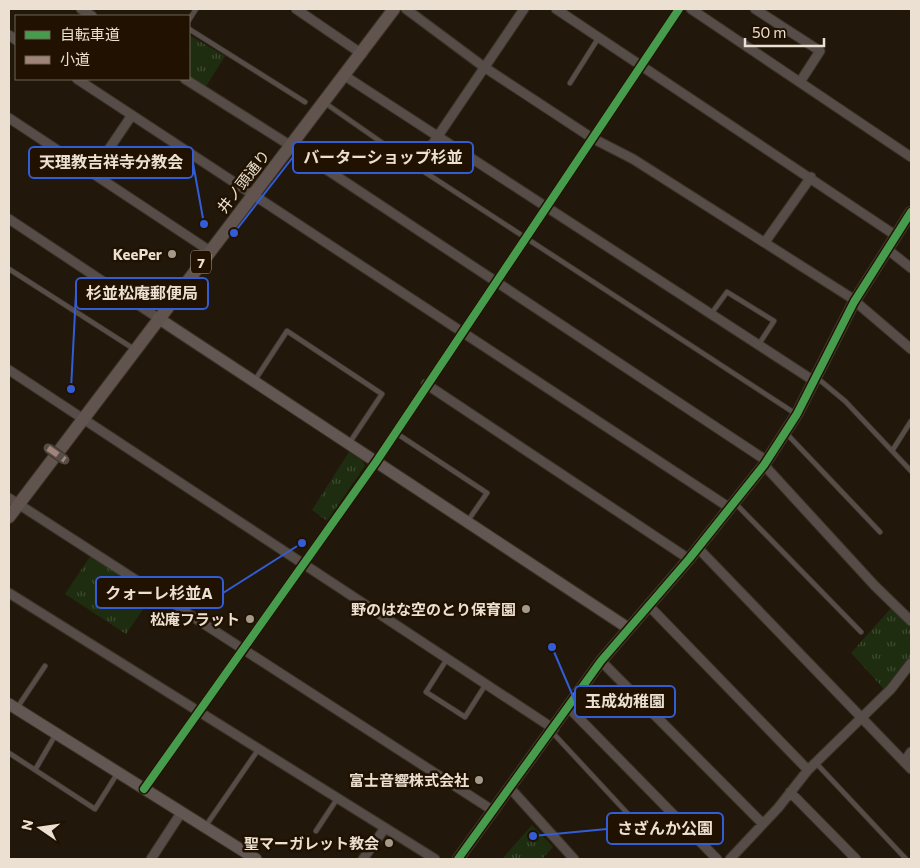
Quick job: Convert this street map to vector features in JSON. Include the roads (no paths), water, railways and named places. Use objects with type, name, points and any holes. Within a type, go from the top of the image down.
[{"type":"main road","name":"井ノ頭通り","points":[[9,517],[14,501],[82,418],[253,193],[362,54],[394,9]]},
{"type":"street","points":[[296,9],[362,54]]},
{"type":"street","points":[[406,9],[484,67],[592,138],[633,159],[765,242],[854,302],[911,348]]},
{"type":"street","points":[[417,167],[524,9]]},
{"type":"street","points":[[556,9],[811,177],[895,235]]},
{"type":"street","points":[[144,789],[376,462],[426,384],[678,9]]},
{"type":"street","points":[[691,9],[911,157]]},
{"type":"street","points":[[755,9],[820,51],[800,82]]},
{"type":"street","points":[[345,76],[758,345],[815,379]]},
{"type":"street","points":[[79,80],[462,332],[732,506]]},
{"type":"street","points":[[187,80],[291,146],[765,463],[875,586],[911,621]]},
{"type":"street","points":[[92,174],[132,115]]},
{"type":"street","points":[[9,118],[210,251]]},
{"type":"street","points":[[765,242],[811,177]]},
{"type":"street","points":[[461,858],[601,661],[689,559],[765,463],[797,414],[854,302],[911,212]]},
{"type":"street","points":[[9,219],[628,628]]},
{"type":"street","points":[[887,249],[911,268]]},
{"type":"street","points":[[9,370],[486,684],[553,731]]},
{"type":"street","points":[[426,384],[689,559]]},
{"type":"street","points":[[48,448],[65,460]]},
{"type":"street","points":[[14,501],[489,808],[496,808]]},
{"type":"street","points":[[698,548],[911,769]]},
{"type":"street","points":[[9,593],[435,859]]},
{"type":"street","points":[[650,606],[808,770]]},
{"type":"street","points":[[601,661],[763,824]]},
{"type":"street","points":[[736,857],[815,762],[891,690],[911,663]]},
{"type":"street","points":[[13,706],[256,859]]},
{"type":"street","points":[[569,708],[717,859]]},
{"type":"street","points":[[904,762],[911,752]]},
{"type":"street","points":[[510,788],[574,859]]},
{"type":"street","points":[[790,792],[856,859]]},
{"type":"street","points":[[151,859],[181,813]]},
{"type":"street","points":[[363,859],[385,828]]},
{"type":"lane","points":[[190,30],[306,102]]},
{"type":"lane","points":[[570,83],[599,37]]},
{"type":"lane","points":[[324,103],[417,167],[797,414]]},
{"type":"lane","points":[[9,269],[134,350]]},
{"type":"lane","points":[[711,314],[727,292],[774,321],[758,345]]},
{"type":"lane","points":[[254,381],[287,331],[382,394],[349,444]]},
{"type":"lane","points":[[815,379],[845,401],[911,471]]},
{"type":"lane","points":[[892,451],[911,421]]},
{"type":"lane","points":[[395,432],[487,493],[468,522]]},
{"type":"lane","points":[[785,432],[880,532]]},
{"type":"lane","points":[[732,506],[861,632]]},
{"type":"lane","points":[[447,659],[426,692],[465,717],[486,684]]},
{"type":"lane","points":[[13,706],[44,666]]},
{"type":"lane","points":[[553,731],[641,828]]},
{"type":"lane","points":[[35,770],[56,734]]},
{"type":"lane","points":[[204,827],[258,750]]},
{"type":"lane","points":[[9,753],[96,809],[118,773]]},
{"type":"lane","points":[[815,762],[906,859]]},
{"type":"lane","points":[[316,831],[337,799]]},
{"type":"place","name":"天理教吉祥寺分教会","points":[[204,224]]},
{"type":"place","name":"バーターショップ杉並","points":[[234,233]]},
{"type":"place","name":"KeePer","points":[[172,254]]},
{"type":"place","name":"杉並松庵郵便局","points":[[71,389]]},
{"type":"place","name":"クォーレ杉並A","points":[[302,543]]},
{"type":"place","name":"野のはな空のとり保育園","points":[[526,609]]},
{"type":"place","name":"松庵フラット","points":[[250,619]]},
{"type":"place","name":"玉成幼稚園","points":[[552,647]]},
{"type":"place","name":"富士音響株式会社","points":[[479,780]]},
{"type":"place","name":"さざんか公園","points":[[533,836]]},
{"type":"place","name":"聖マーガレット教会","points":[[389,843]]}]
